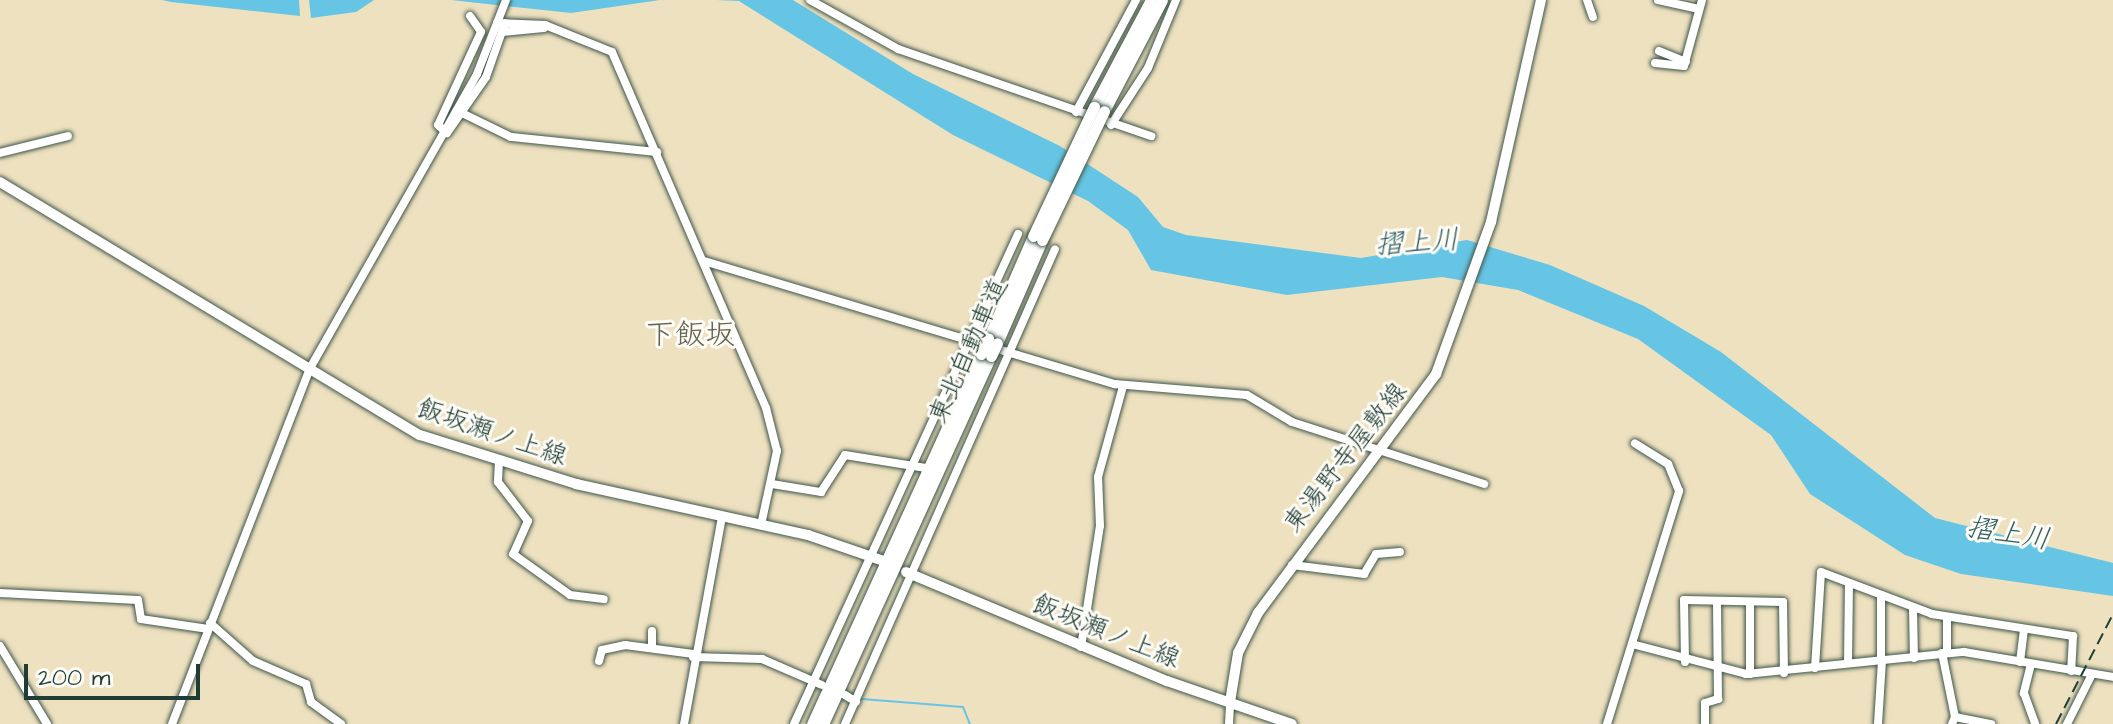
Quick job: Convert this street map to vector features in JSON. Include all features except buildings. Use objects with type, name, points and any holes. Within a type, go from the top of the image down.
[{"type":"highway","name":"東北自動車道","points":[[823,724],[1037,238],[1151,0]]},
{"type":"highway","name":"東北自動車道","points":[[1099,109],[1162,0]]},
{"type":"highway","name":"東北自動車道","points":[[812,724],[986,355]]},
{"type":"main road","name":"東湯野寺屋敷線","points":[[1230,702],[1240,648],[1292,565],[1423,397],[1448,344],[1491,222],[1541,0]]},
{"type":"main road","name":"飯坂瀬ノ上線","points":[[0,182],[420,435],[499,461],[761,525],[879,560]]},
{"type":"main road","name":"飯坂瀬ノ上線","points":[[911,574],[1081,647],[1292,724]]},
{"type":"street","points":[[470,16],[481,32],[438,125],[444,131],[453,131],[464,114],[501,24],[506,0]]},
{"type":"street","points":[[810,0],[898,49],[1111,125],[1151,136]]},
{"type":"street","points":[[1076,112],[1136,0]]},
{"type":"street","points":[[1111,125],[1148,68],[1176,0]]},
{"type":"street","points":[[1587,0],[1593,17]]},
{"type":"street","points":[[1655,63],[1674,69],[1686,62],[1700,4],[1658,0]]},
{"type":"street","points":[[501,24],[549,26],[612,52],[704,261],[777,443],[772,484],[761,525]]},
{"type":"street","points":[[172,724],[309,370],[501,24]]},
{"type":"street","points":[[1659,51],[1686,62]]},
{"type":"street","points":[[464,114],[511,137],[657,152]]},
{"type":"street","points":[[0,153],[68,136]]},
{"type":"street","points":[[794,724],[819,683],[879,560],[916,465],[971,340],[1009,264],[1018,234]]},
{"type":"street","points":[[846,724],[951,477],[1008,354],[1037,276],[1055,249]]},
{"type":"street","points":[[704,261],[1123,386],[1247,395],[1292,422],[1484,484]]},
{"type":"street","points":[[1081,647],[1100,526],[1098,477],[1123,386]]},
{"type":"street","points":[[1607,724],[1679,485],[1668,464],[1635,443]]},
{"type":"street","points":[[772,484],[821,492],[845,455],[926,468]]},
{"type":"street","points":[[499,461],[498,482],[528,521],[513,554],[570,595],[604,599]]},
{"type":"street","points":[[684,724],[693,656],[722,517]]},
{"type":"street","points":[[1292,565],[1364,574],[1376,554],[1400,552]]},
{"type":"street","points":[[1815,668],[1815,582],[1821,572],[1913,608],[1947,617],[2073,636],[2071,671]]},
{"type":"street","points":[[1848,663],[1849,583]]},
{"type":"street","points":[[0,593],[138,600],[141,619],[209,626],[256,663],[306,684],[311,702],[341,724]]},
{"type":"street","points":[[1878,724],[1882,661],[1881,595]]},
{"type":"street","points":[[1685,662],[1684,600],[1783,602],[1784,673]]},
{"type":"street","points":[[1705,724],[1705,703],[1718,699],[1717,602]]},
{"type":"street","points":[[1750,603],[1750,674]]},
{"type":"street","points":[[1913,608],[1914,658]]},
{"type":"street","points":[[1947,617],[1944,653],[1954,721],[1991,724]]},
{"type":"street","points":[[2020,662],[2024,629]]},
{"type":"street","points":[[652,631],[652,644]]},
{"type":"street","points":[[599,661],[602,650],[652,644],[693,656],[762,659],[819,683]]},
{"type":"street","points":[[1632,644],[1685,662],[1750,674],[1784,673],[1944,653],[2113,677]]},
{"type":"street","points":[[0,646],[47,724]]},
{"type":"street","points":[[2031,664],[2024,693],[2035,724]]},
{"type":"street","points":[[2067,724],[2092,674]]},
{"type":"street","points":[[845,695],[856,702]]},
{"type":"street","points":[[1229,724],[1230,702]]},
{"type":"water","points":[[162,0],[299,0],[300,16],[171,2]]},
{"type":"water","points":[[309,0],[374,0],[356,12],[311,18]]},
{"type":"water","points":[[451,0],[660,0],[571,13]]},
{"type":"water","points":[[716,0],[793,0],[913,74],[1060,146],[1138,197],[1163,227],[1186,235],[1361,258],[1467,240],[1550,265],[1644,306],[1721,352],[1935,518],[2113,563],[2113,596],[1961,574],[1905,555],[1810,494],[1771,435],[1638,339],[1518,290],[1442,277],[1287,295],[1151,270],[1128,230],[1088,201],[953,135],[739,1]]},
{"type":"waterway","points":[[862,699],[963,707],[970,724]]},
{"type":"railway","points":[[2056,724],[2113,614]]},
{"type":"district","name":"下飯坂","points":[[690,335]]},
{"type":"water label","name":"摺上川","points":[[1417,243]]},
{"type":"water label","name":"摺上川","points":[[2008,534]]}]
